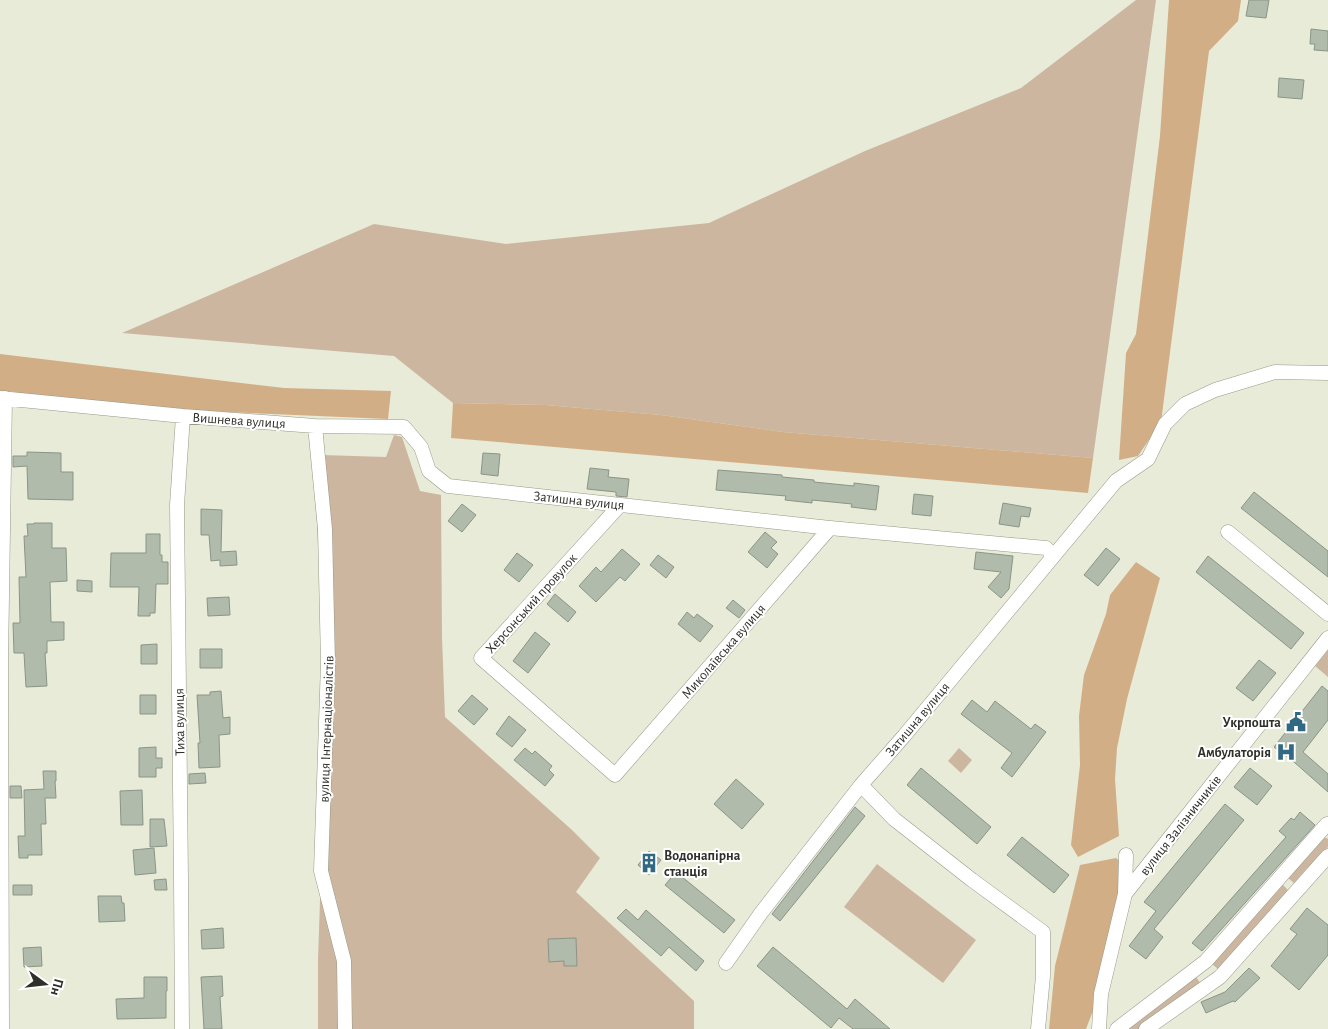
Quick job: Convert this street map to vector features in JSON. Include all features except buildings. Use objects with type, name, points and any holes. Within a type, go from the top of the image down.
[{"type":"street","name":"Затишна вулиця","points":[[726,963],[761,913],[861,785],[1116,482],[1148,458],[1165,424],[1185,404],[1215,390],[1275,372],[1328,373]]},
{"type":"street","name":"Вишнева вулиця","points":[[2,398],[183,416],[315,426],[404,427],[421,447],[429,471],[448,486]]},
{"type":"street","points":[[2,398],[2,1029]]},
{"type":"street","name":"Тиха вулиця","points":[[182,1029],[176,505],[183,416]]},
{"type":"street","name":"вулиця Інтернаціоналістів","points":[[315,426],[325,529],[328,663],[321,870],[344,962],[345,1029]]},
{"type":"street","name":"Затишна вулиця","points":[[448,486],[830,528],[1046,548],[1054,555]]},
{"type":"street","name":"Херсонський провулок","points":[[616,775],[481,658],[620,505]]},
{"type":"street","name":"Миколаївська вулиця","points":[[616,775],[830,528]]},
{"type":"street","points":[[1228,532],[1328,614]]},
{"type":"street","name":"вулиця Залізничників","points":[[1125,894],[1328,638]]},
{"type":"street","points":[[861,785],[894,819],[1043,932],[1043,976],[1038,1029]]},
{"type":"street","points":[[1117,1029],[1206,961],[1328,825]]},
{"type":"street","points":[[1099,1029],[1101,994],[1125,894],[1126,855]]},
{"type":"street","points":[[1146,1029],[1220,977],[1328,856]]},
{"type":"shaded area","points":[[1136,0],[1156,0],[1093,458],[783,432],[661,415],[546,405],[453,403],[394,356],[122,333],[374,224],[506,244],[709,223],[865,151],[1021,88]]},
{"type":"shaded area","points":[[1169,0],[1241,0],[1238,21],[1209,51],[1161,422],[1138,456],[1119,460],[1126,353],[1136,334],[1160,136]]},
{"type":"shaded area","points":[[0,354],[284,388],[391,391],[388,419],[205,411],[0,393]]},
{"type":"shaded area","points":[[453,403],[546,405],[661,415],[783,432],[1093,458],[1088,493],[451,438]]},
{"type":"shaded area","points":[[309,433],[322,434],[322,455],[386,457],[394,435],[402,437],[420,491],[441,495],[442,637],[445,717],[572,830],[600,858],[576,892],[694,1001],[694,1029],[318,1029],[324,678],[317,521]]},
{"type":"shaded area","points":[[1136,562],[1160,578],[1127,699],[1117,748],[1115,779],[1119,836],[1078,857],[1071,845],[1080,765],[1079,716],[1084,675],[1106,614],[1110,595]]},
{"type":"shaded area","points":[[1328,650],[1328,677],[1315,666]]},
{"type":"shaded area","points":[[959,748],[972,760],[961,773],[948,761]]},
{"type":"shaded area","points":[[1323,838],[1328,839],[1328,847],[1294,883],[1288,878]]},
{"type":"shaded area","points":[[1116,858],[1123,864],[1116,911],[1094,1008],[1086,1029],[1049,1029],[1055,966],[1080,865]]},
{"type":"shaded area","points":[[877,864],[976,940],[943,983],[844,907]]},
{"type":"shaded area","points":[[1283,885],[1288,890],[1218,969],[1212,964]]},
{"type":"shaded area","points":[[1196,977],[1201,984],[1140,1029],[1125,1029]]},
{"type":"place","name":"Укрпошта","points":[[1296,722]]},
{"type":"place","name":"Амбулаторія","points":[[1286,752]]},
{"type":"place","name":"Водонапірна станція","points":[[649,863]]}]
